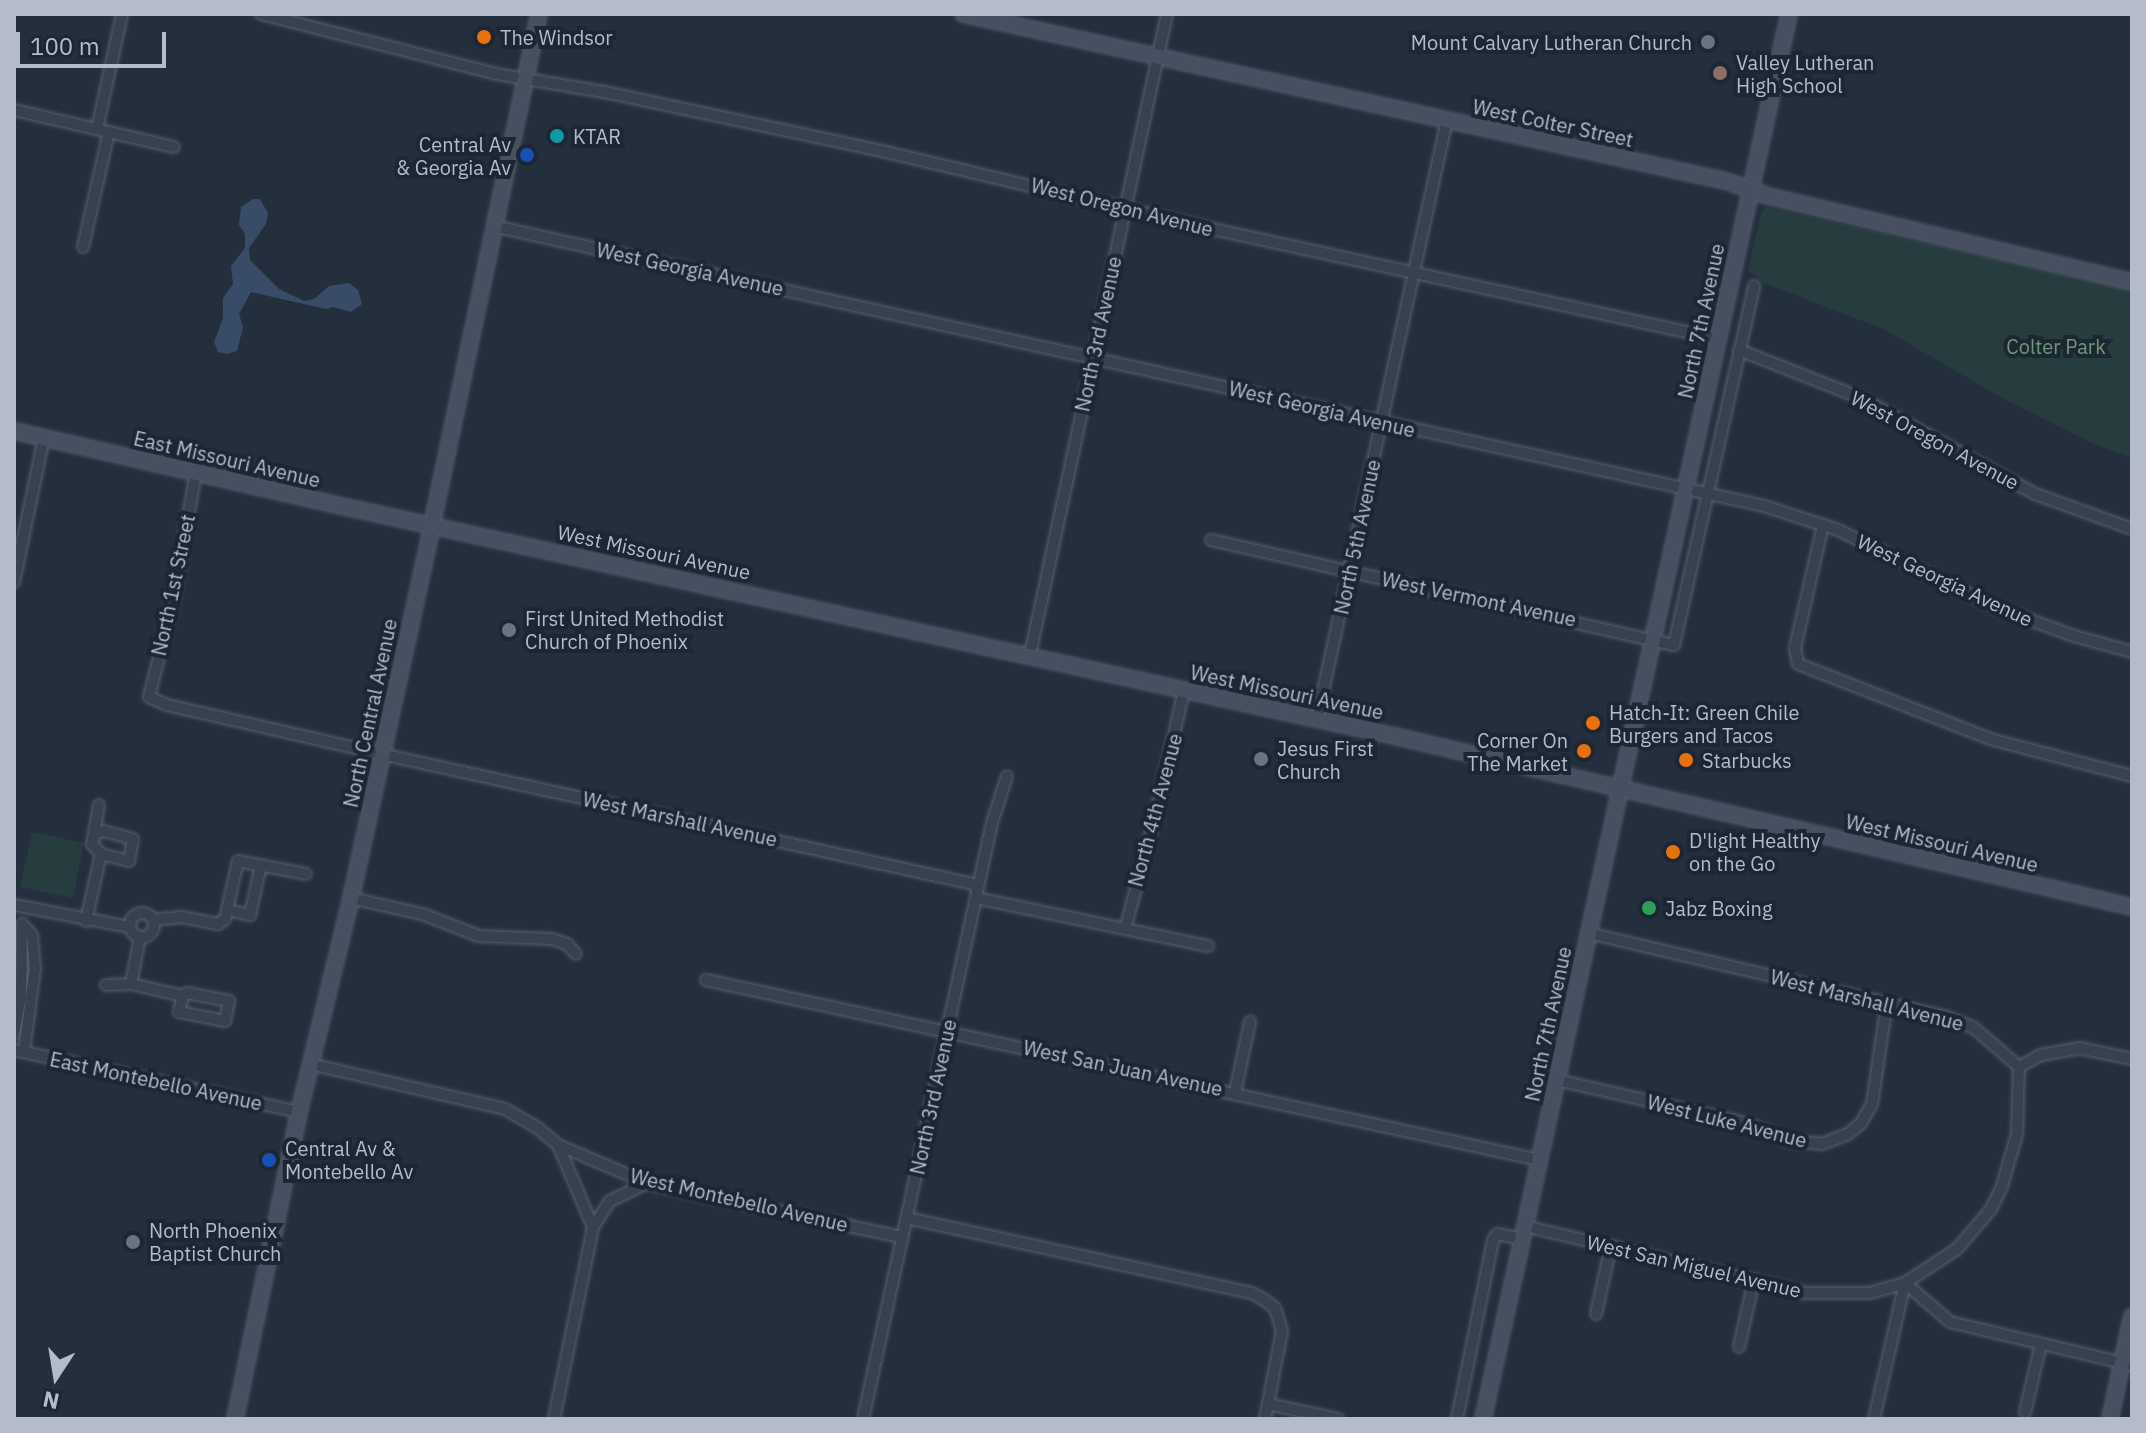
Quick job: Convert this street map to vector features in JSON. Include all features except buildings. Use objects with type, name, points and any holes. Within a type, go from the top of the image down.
[{"type":"main road","name":"North Central Avenue","points":[[235,1419],[299,1112],[351,898],[432,525],[539,14]]},
{"type":"main road","name":"West Colter Street","points":[[963,14],[1726,181],[1751,190],[2132,282]]},
{"type":"main road","name":"North 7th Avenue","points":[[1483,1419],[1789,14]]},
{"type":"main road","name":"East Missouri Avenue","points":[[14,431],[432,525]]},
{"type":"main road","name":"West Missouri Avenue","points":[[432,525],[1317,719],[2132,907]]},
{"type":"main road","points":[[2110,1419],[2127,1364],[2132,1316]]},
{"type":"street","points":[[97,129],[122,14]]},
{"type":"street","name":"West Oregon Avenue","points":[[261,14],[425,58],[886,152],[1718,339]]},
{"type":"street","name":"North 3rd Avenue","points":[[1030,655],[1167,14]]},
{"type":"street","points":[[14,110],[174,147]]},
{"type":"street","name":"North 5th Avenue","points":[[1317,719],[1447,120]]},
{"type":"street","points":[[83,247],[109,132]]},
{"type":"street","name":"West Georgia Avenue","points":[[493,226],[1710,493],[1823,525],[1995,607],[2074,636],[2132,652]]},
{"type":"street","points":[[1652,637],[1668,646],[1676,642],[1754,286]]},
{"type":"street","name":"West Oregon Avenue","points":[[1739,350],[1861,398],[2035,494],[2132,529]]},
{"type":"street","points":[[14,582],[44,437]]},
{"type":"street","name":"North 1st Street","points":[[149,697],[174,597],[196,472]]},
{"type":"street","points":[[1823,525],[1795,648],[1798,664],[1990,739],[2132,776]]},
{"type":"street","name":"West Vermont Avenue","points":[[1211,540],[1652,637]]},
{"type":"street","name":"North 4th Avenue","points":[[1125,929],[1156,814],[1184,690]]},
{"type":"street","name":"West Marshall Avenue","points":[[149,697],[167,705],[381,754],[978,885]]},
{"type":"street","name":"North 3rd Avenue","points":[[863,1419],[978,885],[1007,776]]},
{"type":"street","points":[[94,834],[104,831],[133,839],[129,861],[101,854],[92,844],[99,805]]},
{"type":"street","points":[[86,921],[101,854]]},
{"type":"street","points":[[129,927],[131,919],[138,914],[146,914],[153,920],[182,917],[218,924],[225,919],[228,910],[238,861],[306,874]]},
{"type":"street","points":[[228,910],[250,915],[261,865]]},
{"type":"street","points":[[351,898],[425,915],[479,936],[552,939],[567,944],[576,954]]},
{"type":"street","points":[[976,898],[1208,946]]},
{"type":"street","points":[[16,906],[129,927],[140,937]]},
{"type":"street","points":[[14,1033],[21,998],[22,924],[16,906]]},
{"type":"street","points":[[140,937],[150,934],[153,920]]},
{"type":"street","points":[[19,1051],[35,968],[32,935],[22,924]]},
{"type":"street","name":"West Marshall Avenue","points":[[1588,933],[1887,1003],[1973,1027],[2019,1067]]},
{"type":"street","points":[[131,984],[140,937]]},
{"type":"street","name":"West San Juan Avenue","points":[[706,980],[1539,1160]]},
{"type":"street","points":[[106,985],[131,984],[183,996],[187,993],[229,1001],[225,1021],[179,1012],[183,996]]},
{"type":"street","name":"West Luke Avenue","points":[[1557,1080],[1749,1124],[1805,1144],[1837,1141],[1861,1123],[1872,1104],[1887,1003]]},
{"type":"street","points":[[1235,1093],[1250,1022]]},
{"type":"street","points":[[2019,1067],[2041,1055],[2079,1048],[2132,1059]]},
{"type":"street","name":"East Montebello Avenue","points":[[19,1051],[299,1112]]},
{"type":"street","name":"West Montebello Avenue","points":[[310,1064],[483,1102],[522,1119],[558,1145],[647,1183],[902,1237]]},
{"type":"street","name":"West San Miguel Avenue","points":[[1524,1233],[1611,1246],[1828,1294],[1870,1293],[1905,1283],[1954,1252],[1991,1209],[2011,1161],[2017,1134],[2019,1067]]},
{"type":"street","points":[[558,1145],[593,1227]]},
{"type":"street","points":[[554,1419],[593,1227],[610,1201],[647,1183]]},
{"type":"street","points":[[907,1218],[1252,1293],[1275,1308],[1282,1331],[1265,1419]]},
{"type":"street","points":[[1457,1419],[1493,1240],[1497,1234],[1524,1233]]},
{"type":"street","points":[[1596,1314],[1611,1246]]},
{"type":"street","points":[[1739,1347],[1754,1280]]},
{"type":"street","points":[[1874,1419],[1905,1283],[1950,1322],[2127,1364]]},
{"type":"street","points":[[2025,1412],[2041,1344]]},
{"type":"street","points":[[1268,1404],[1338,1419]]},
{"type":"green space","name":"Colter Park","points":[[1767,207],[2132,290],[2132,458],[2096,445],[2008,401],[1883,329],[1762,282],[1748,270],[1761,213]]},
{"type":"green space","points":[[32,832],[84,843],[73,898],[20,887]]},
{"type":"water","points":[[253,199],[260,199],[268,213],[266,224],[249,248],[250,260],[279,289],[304,301],[314,299],[329,286],[349,283],[358,290],[362,304],[351,312],[251,292],[239,314],[243,327],[237,351],[227,354],[218,352],[214,342],[223,318],[223,298],[233,284],[231,266],[245,248],[245,234],[239,225],[241,207]]},
{"type":"place","name":"The Windsor","points":[[484,37]]},
{"type":"place","name":"Mount Calvary Lutheran Church","points":[[1708,42]]},
{"type":"place","name":"Valley Lutheran High School","points":[[1720,73]]},
{"type":"place","name":"KTAR","points":[[557,136]]},
{"type":"place","name":"Central Av & Georgia Av","points":[[527,155]]},
{"type":"place","name":"First United Methodist Church of Phoenix","points":[[509,630]]},
{"type":"place","name":"Hatch-It: Green Chile Burgers and Tacos","points":[[1593,723]]},
{"type":"place","name":"Corner On The Market","points":[[1584,751]]},
{"type":"place","name":"Jesus First Church","points":[[1261,759]]},
{"type":"place","name":"Starbucks","points":[[1686,760]]},
{"type":"place","name":"D'light Healthy on the Go","points":[[1673,852]]},
{"type":"place","name":"Jabz Boxing","points":[[1649,908]]},
{"type":"place","name":"Central Av & Montebello Av","points":[[269,1160]]},
{"type":"place","name":"North Phoenix Baptist Church","points":[[133,1242]]}]
